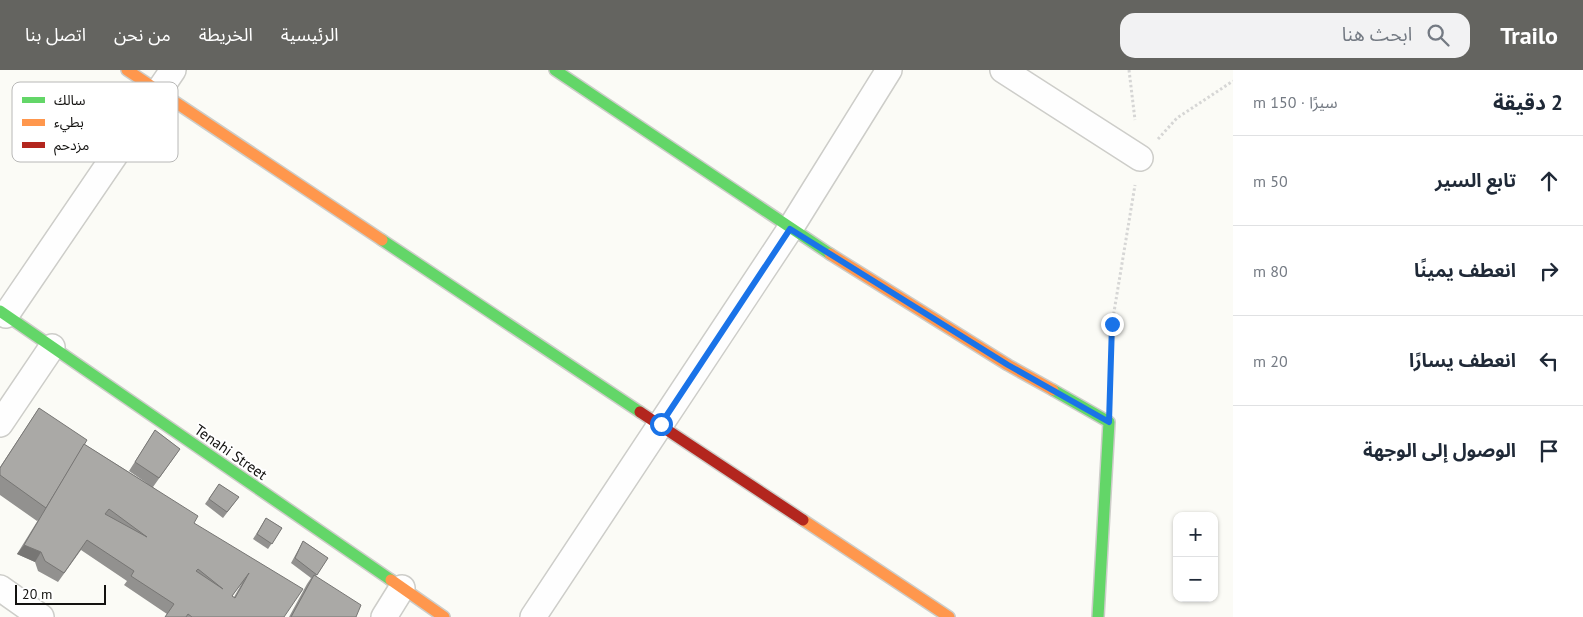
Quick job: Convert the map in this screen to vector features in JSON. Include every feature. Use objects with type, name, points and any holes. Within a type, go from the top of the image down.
[{"type":"street","points":[[127,70],[145,82]]},
{"type":"street","points":[[165,82],[173,70]]},
{"type":"street","points":[[555,70],[790,229],[1008,365],[1109,422],[1098,617]]},
{"type":"street","points":[[532,617],[790,229],[889,70]]},
{"type":"street","points":[[1004,70],[1140,158]]},
{"type":"street","points":[[178,104],[948,617]]},
{"type":"street","points":[[3,313],[109,162]]},
{"type":"street","name":"Tenahi Street","points":[[3,313],[444,617]]},
{"type":"street","points":[[0,424],[52,347]]},
{"type":"street","points":[[0,588],[41,617]]},
{"type":"street","points":[[384,617],[402,588]]},
{"type":"path","points":[[1109,422],[1112,324],[1140,158],[1129,70]]},
{"type":"path","points":[[1140,158],[1177,118],[1233,81]]},
{"type":"building","points":[[39,408],[87,440],[46,508],[0,475],[0,468]]},
{"type":"building","points":[[155,430],[180,449],[159,478],[135,462]]},
{"type":"building","points":[[84,444],[198,516],[194,523],[303,589],[284,617],[192,617],[188,614],[186,617],[165,617],[174,604],[131,576],[134,571],[87,540],[64,573],[45,561],[41,552],[24,545]],"holes":[[[109,509],[147,537],[105,514]],[[198,569],[223,589],[196,571]],[[249,573],[235,598],[232,596]]]},
{"type":"building","points":[[219,484],[239,497],[227,512],[209,499]]},
{"type":"building","points":[[266,518],[282,528],[272,544],[257,534]]},
{"type":"building","points":[[303,541],[328,558],[317,575],[295,558]]},
{"type":"building","points":[[314,575],[361,605],[356,617],[291,617]]},
{"type":"traffic: fast","points":[[555,70],[830,254]]},
{"type":"traffic: fast","points":[[382,240],[640,412]]},
{"type":"traffic: fast","points":[[0,311],[391,580]]},
{"type":"traffic: fast","points":[[1053,390],[1109,422],[1098,617]]},
{"type":"traffic: slow","points":[[127,70],[145,82]]},
{"type":"traffic: slow","points":[[178,104],[382,240]]},
{"type":"traffic: slow","points":[[830,254],[1008,365],[1053,390]]},
{"type":"traffic: slow","points":[[803,520],[949,617]]},
{"type":"traffic: slow","points":[[391,580],[444,617]]},
{"type":"traffic: jam","points":[[640,412],[803,520]]},
{"type":"route","points":[[661,424],[790,229],[1008,365],[1109,422],[1112,324]]}]
